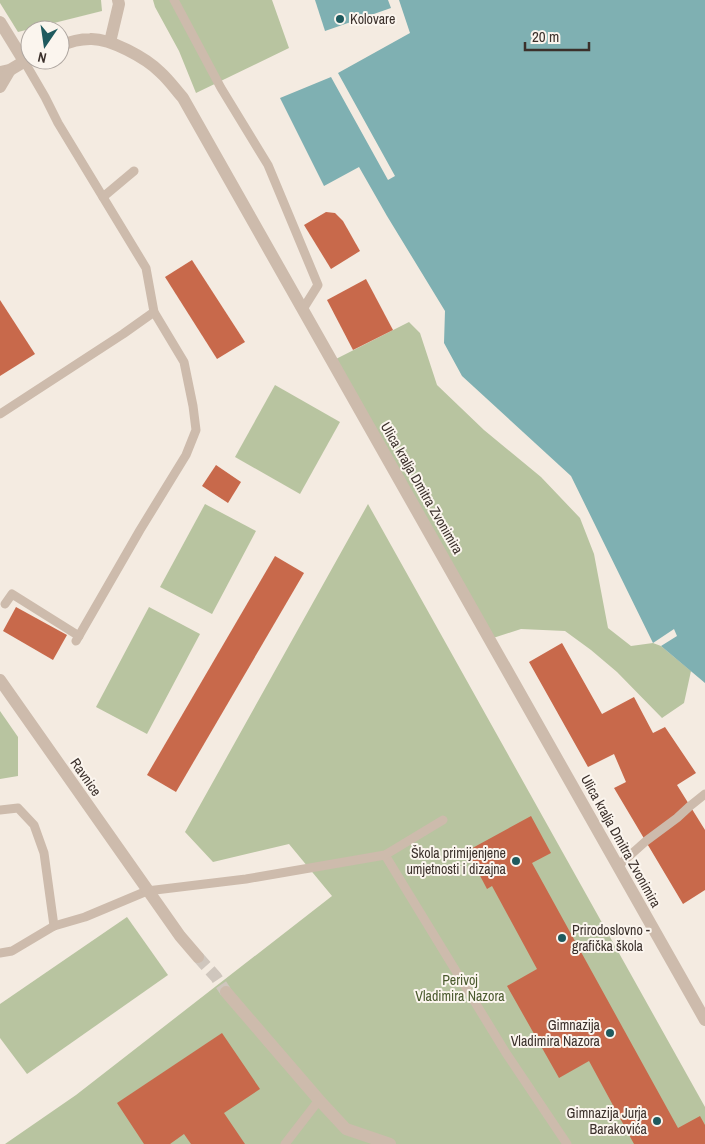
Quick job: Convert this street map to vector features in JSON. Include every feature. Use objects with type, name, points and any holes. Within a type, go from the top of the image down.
[{"type":"street","points":[[110,42],[119,4],[118,0]]},
{"type":"street","points":[[0,22],[20,50]]},
{"type":"street","name":"Ulica kralja Dmitra Zvonimira","points":[[70,42],[92,39],[110,42],[135,54],[160,71],[183,98],[705,1020]]},
{"type":"street","points":[[0,87],[5,71],[20,64]]},
{"type":"street","name":"Ravnice","points":[[0,680],[147,891],[198,957]]},
{"type":"street","points":[[226,992],[346,1129],[390,1144]]},
{"type":"lane","points":[[174,0],[221,88],[268,166],[318,285],[303,309]]},
{"type":"lane","points":[[5,604],[12,594],[77,638],[186,455],[196,430],[184,362],[154,312],[146,268],[58,123],[32,70]]},
{"type":"lane","points":[[103,197],[134,171]]},
{"type":"lane","points":[[0,414],[154,312]]},
{"type":"lane","points":[[618,866],[705,794]]},
{"type":"lane","points":[[0,810],[18,808],[34,825],[44,853],[54,926]]},
{"type":"lane","points":[[0,953],[12,951],[54,926],[84,917],[147,891],[246,879],[385,855],[443,820]]},
{"type":"lane","points":[[385,855],[506,1053],[567,1144]]},
{"type":"lane","points":[[285,1144],[319,1100]]},
{"type":"green space","points":[[0,0],[101,0],[102,11],[66,20],[20,20],[20,32],[18,32]]},
{"type":"green space","points":[[153,0],[272,0],[289,48],[196,93],[179,51]]},
{"type":"green space","points":[[409,322],[420,333],[437,385],[484,430],[541,477],[580,518],[594,554],[608,628],[631,646],[653,643],[661,646],[691,671],[684,703],[662,718],[617,672],[565,631],[521,629],[490,639],[332,361]]},
{"type":"green space","points":[[275,385],[340,422],[300,494],[235,457]]},
{"type":"green space","points":[[205,504],[256,531],[212,614],[160,587]]},
{"type":"green space","name":"Perivoj Vladimira Nazora","points":[[368,504],[705,1107],[705,1144],[5,1144],[76,1095],[332,896],[289,844],[213,862],[185,832]]},
{"type":"green space","points":[[149,607],[200,634],[147,734],[96,707]]},
{"type":"green space","points":[[0,711],[18,737],[18,776],[0,779]]},
{"type":"green space","points":[[127,917],[168,975],[27,1074],[0,1038],[0,1004]]},
{"type":"water","name":"Kolovare","points":[[315,0],[388,0],[391,8],[325,31]]},
{"type":"water","points":[[399,0],[705,0],[705,683],[661,646],[677,636],[674,629],[653,643],[571,476],[462,376],[444,343],[445,311],[359,167],[324,186],[280,98],[331,77],[388,180],[395,176],[338,73],[410,33]]},
{"type":"building","points":[[326,212],[335,213],[343,221],[360,251],[331,269],[304,225]]},
{"type":"building","points":[[192,260],[245,342],[217,359],[165,277]]},
{"type":"building","points":[[366,279],[393,330],[353,350],[327,300]]},
{"type":"building","points":[[0,300],[35,354],[0,376]]},
{"type":"building","points":[[216,465],[241,482],[228,503],[202,486]]},
{"type":"building","points":[[275,556],[304,573],[176,792],[147,775]]},
{"type":"building","points":[[16,607],[67,635],[53,660],[3,631]]},
{"type":"building","points":[[562,643],[602,714],[634,697],[653,733],[665,727],[696,773],[677,785],[705,830],[705,890],[683,904],[614,788],[626,782],[614,754],[588,767],[529,662]]},
{"type":"building","points":[[531,816],[551,853],[532,863],[678,1128],[700,1116],[705,1125],[705,1144],[634,1144],[589,1061],[559,1078],[507,986],[537,969],[492,886],[487,889],[467,851]]},
{"type":"building","points":[[222,1033],[260,1089],[224,1113],[245,1144],[191,1144],[184,1134],[170,1144],[144,1144],[117,1103]]},
{"type":"tunnel","points":[[198,957],[216,977],[226,992]]},
{"type":"place","name":"Kolovare","points":[[340,19]]},
{"type":"place","name":"Škola primijenjene umjetnosti i dizajna","points":[[516,861]]},
{"type":"place","name":"Prirodoslovno - grafička škola","points":[[562,938]]},
{"type":"place","name":"Gimnazija Vladimira Nazora","points":[[610,1033]]},
{"type":"place","name":"Gimnazija Jurja Barakovića","points":[[657,1121]]}]
